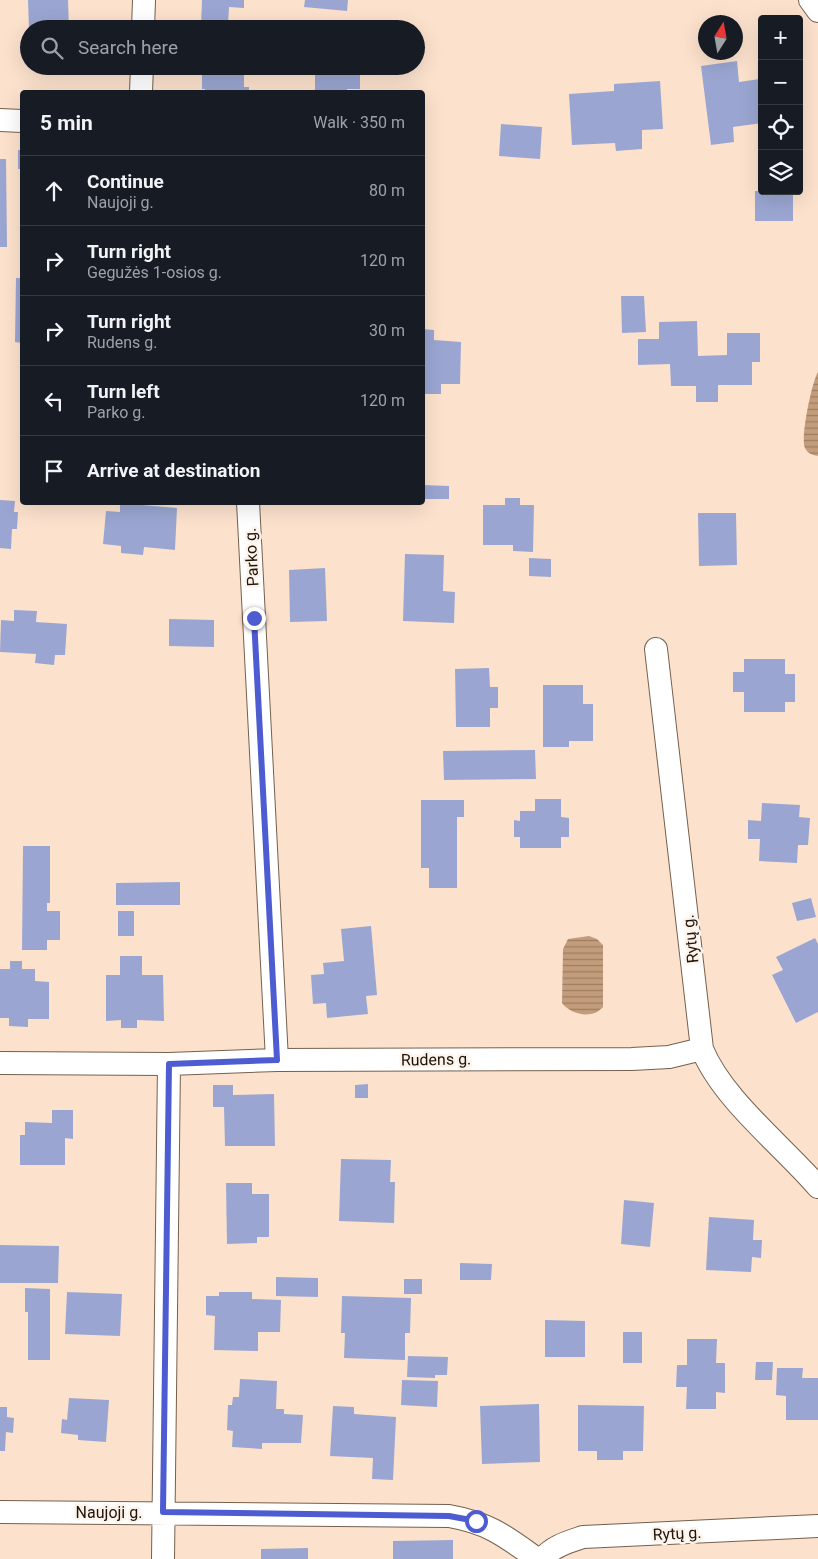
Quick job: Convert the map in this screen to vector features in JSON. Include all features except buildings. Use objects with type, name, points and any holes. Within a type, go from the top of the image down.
[{"type":"street","points":[[143,20],[144,0]]},
{"type":"street","points":[[810,0],[818,11]]},
{"type":"street","points":[[141,90],[142,75]]},
{"type":"street","points":[[0,120],[20,121]]},
{"type":"street","name":"Parko g.","points":[[248,505],[277,1060]]},
{"type":"street","name":"Rytų g.","points":[[656,649],[702,1049],[710,1068],[725,1088],[818,1187]]},
{"type":"street","name":"Rudens g.","points":[[0,1064],[169,1064],[277,1060],[632,1059],[669,1057],[702,1049]]},
{"type":"street","points":[[163,1559],[169,1064]]},
{"type":"street","name":"Naujoji g.","points":[[0,1512],[449,1516],[476,1521],[500,1532],[537,1559]]},
{"type":"street","name":"Rytų g.","points":[[542,1559],[548,1552],[561,1545],[583,1537],[818,1526]]},
{"type":"shaded area","points":[[818,372],[818,456],[812,455],[805,448],[804,434],[807,410]]},
{"type":"shaded area","points":[[589,936],[597,939],[603,945],[603,1007],[593,1013],[581,1014],[570,1010],[562,1003],[563,949],[568,939]]},
{"type":"route","points":[[254,618],[277,1060],[169,1064],[163,1512],[449,1516],[476,1521]]}]
